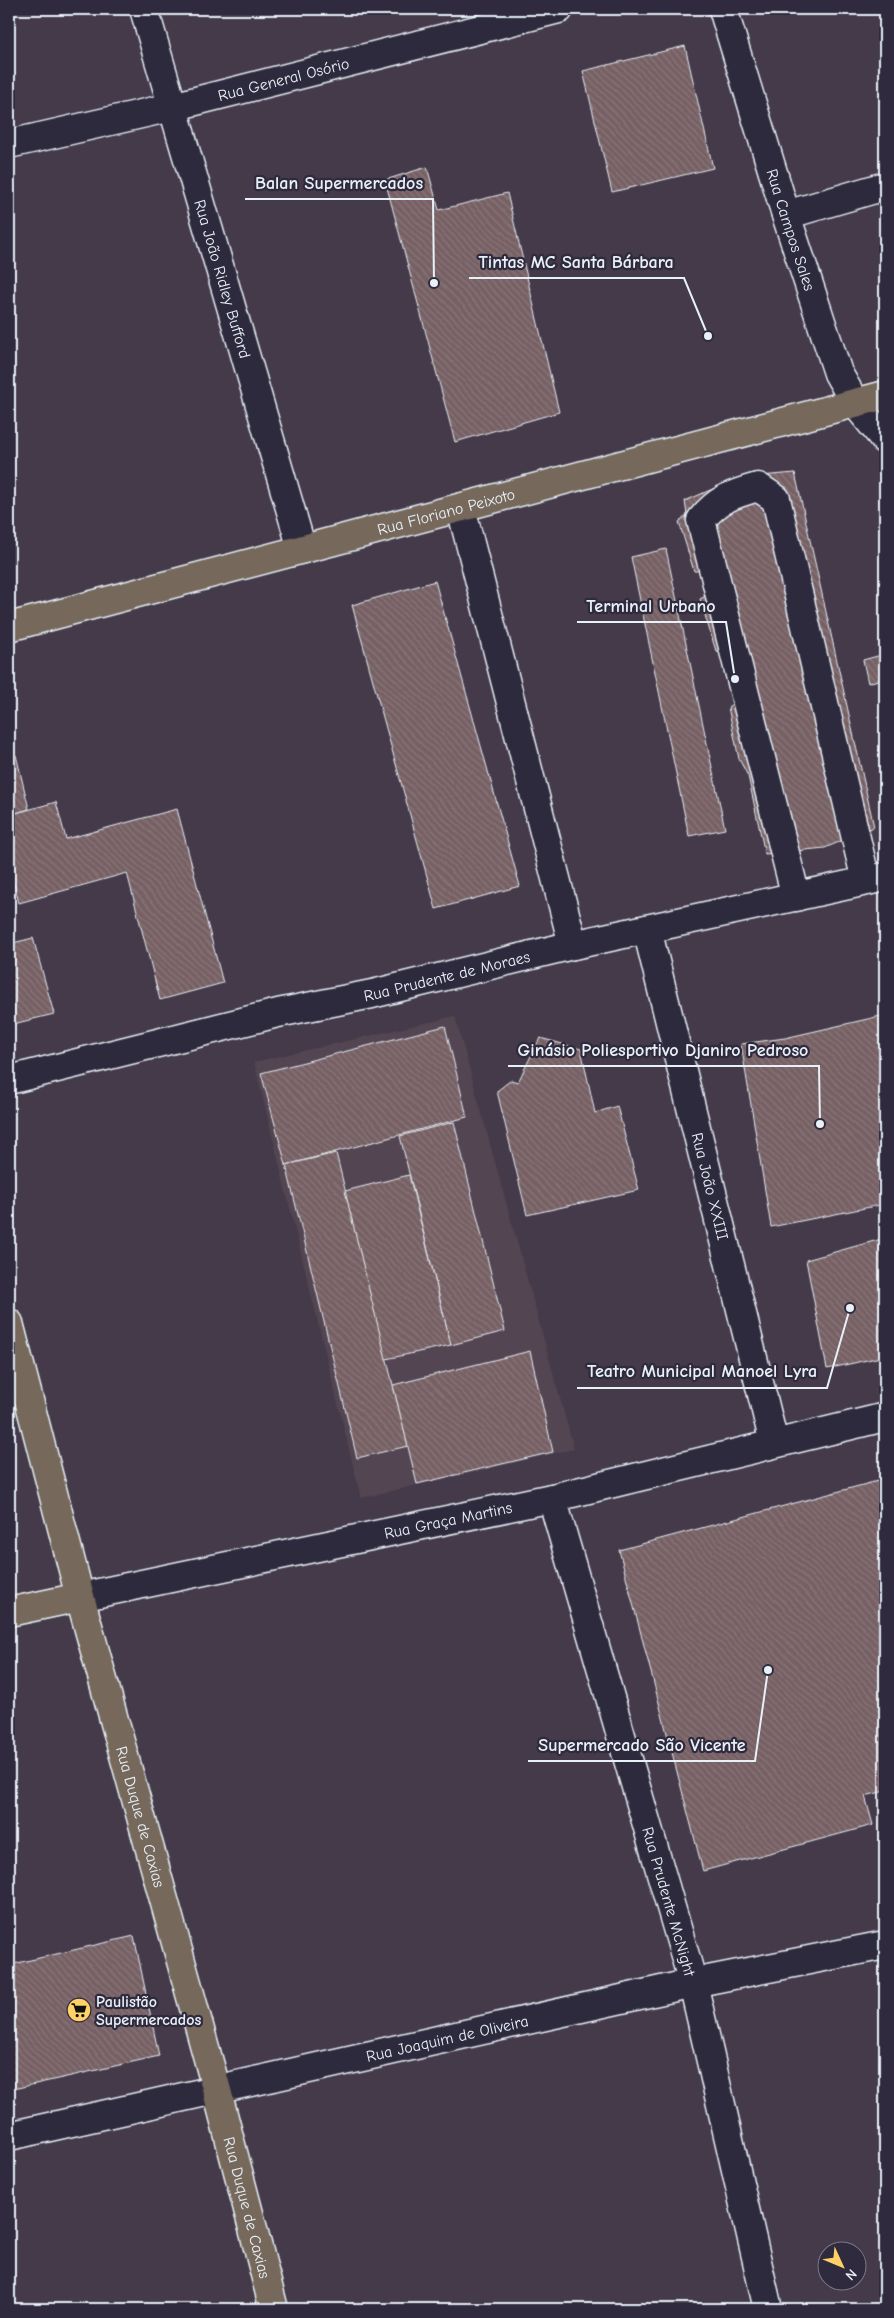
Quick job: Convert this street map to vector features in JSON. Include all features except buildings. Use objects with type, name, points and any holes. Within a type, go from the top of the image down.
[{"type":"main road","name":"Rua Floriano Peixoto","points":[[9,627],[885,395]]},
{"type":"main road","name":"Rua Duque de Caxias","points":[[9,1323],[80,1597],[217,2091],[274,2309]]},
{"type":"main road","name":"Rua Graça Martins","points":[[9,1612],[80,1597]]},
{"type":"street","name":"Rua João Ridley Bufford","points":[[144,9],[302,548]]},
{"type":"street","name":"Rua General Osório","points":[[9,144],[172,107],[559,9]]},
{"type":"street","name":"Rua Campos Sales","points":[[722,9],[786,215],[838,373],[855,403],[885,440]]},
{"type":"street","points":[[786,215],[885,186]]},
{"type":"street","points":[[796,897],[701,520],[713,505],[735,494],[758,487],[776,498],[876,879]]},
{"type":"street","points":[[461,508],[573,945]]},
{"type":"street","name":"Rua Prudente de Moraes","points":[[9,1080],[278,1013],[372,994],[573,945],[876,879]]},
{"type":"street","name":"Rua João XXIII","points":[[648,929],[774,1443]]},
{"type":"street","name":"Rua Graça Martins","points":[[80,1597],[552,1498],[885,1417]]},
{"type":"street","name":"Rua Prudente McNight","points":[[552,1498],[693,1983],[768,2309]]},
{"type":"street","name":"Rua Joaquim de Oliveira","points":[[9,2136],[693,1983],[885,1945]]},
{"type":"shaded area","points":[[455,1016],[574,1449],[361,1498],[254,1062]]},
{"type":"place","name":"Balan Supermercados","points":[[434,283]]},
{"type":"place","name":"Tintas MC Santa Bárbara","points":[[708,336]]},
{"type":"place","name":"Terminal Urbano","points":[[735,679]]},
{"type":"place","name":"Ginásio Poliesportivo Djaniro Pedroso","points":[[820,1124]]},
{"type":"place","name":"Teatro Municipal Manoel Lyra","points":[[850,1308]]},
{"type":"place","name":"Supermercado São Vicente","points":[[768,1670]]},
{"type":"place","name":"Paulistão Supermercados","points":[[79,2010]]}]
